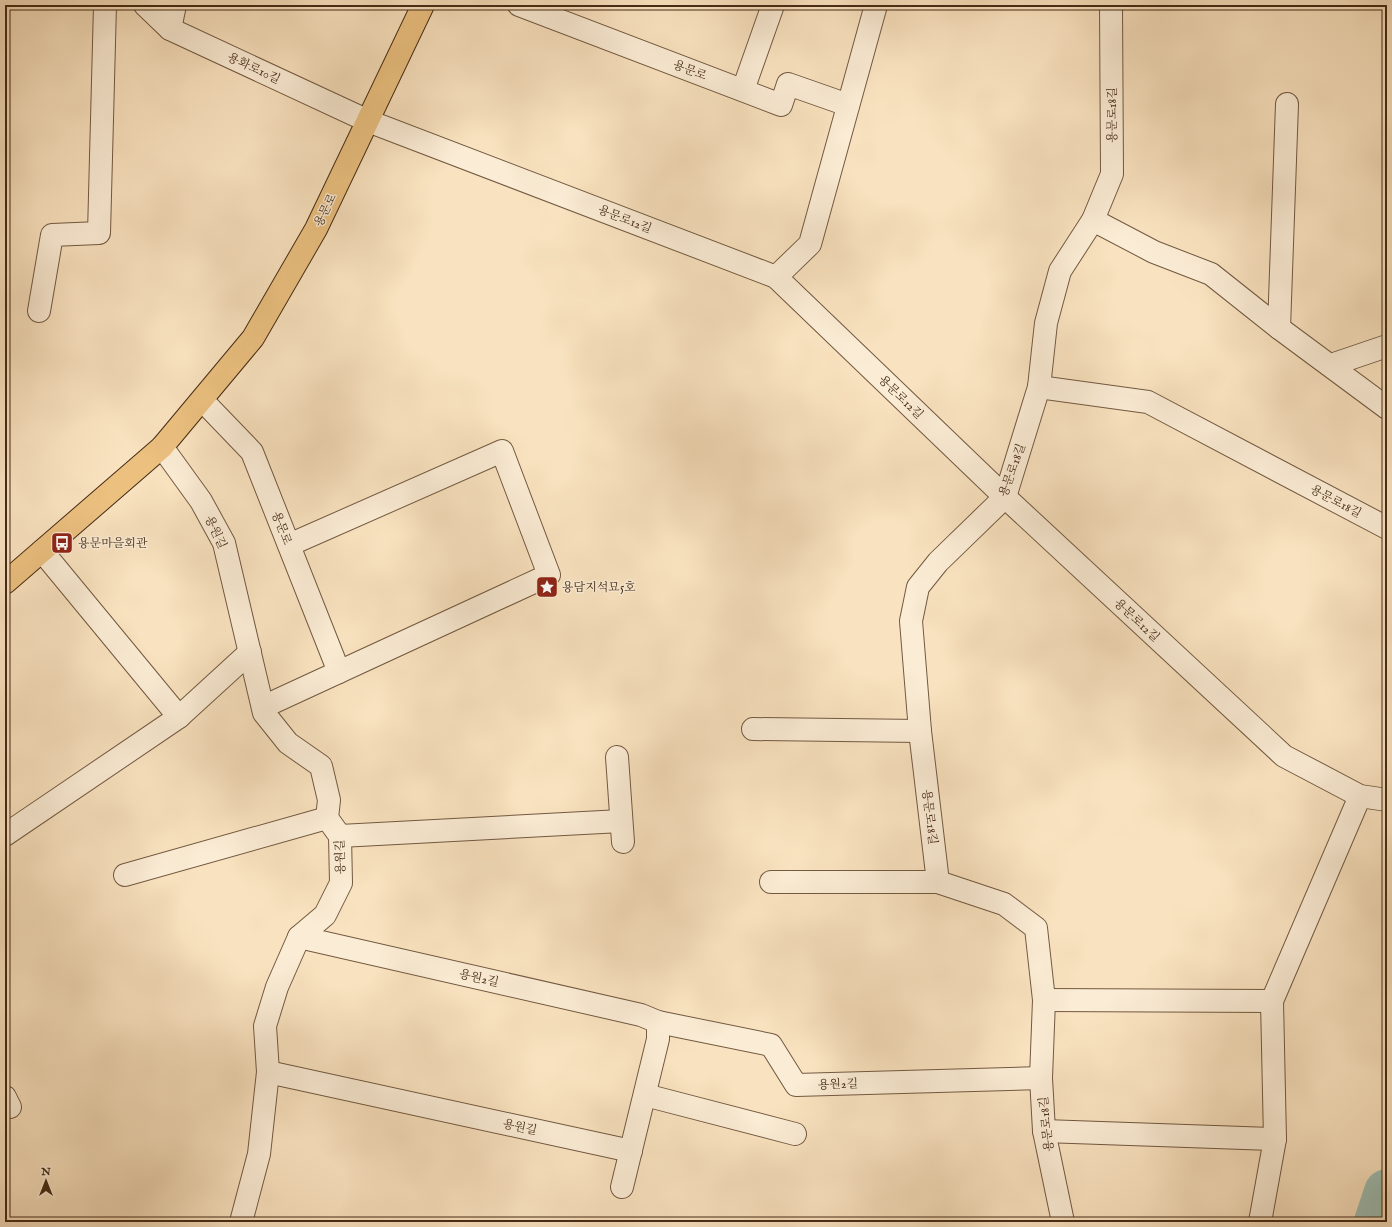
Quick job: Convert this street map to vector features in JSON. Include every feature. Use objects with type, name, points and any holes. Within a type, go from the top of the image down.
[{"type":"main road","name":"용문로","points":[[5,583],[162,447],[253,338],[316,229],[423,5]]},
{"type":"street","points":[[39,311],[52,235],[99,233],[105,5]]},
{"type":"street","name":"용화로10길","points":[[145,5],[170,29],[368,121]]},
{"type":"street","points":[[170,29],[175,5]]},
{"type":"street","name":"용문로","points":[[519,5],[781,105],[788,84],[848,105]]},
{"type":"street","points":[[743,90],[773,5]]},
{"type":"street","points":[[776,277],[810,244],[876,5]]},
{"type":"street","name":"용문로18길","points":[[1062,1222],[1044,1131],[1042,1078],[1044,1000],[1036,928],[1004,904],[938,882],[920,731],[911,621],[918,587],[938,562],[1005,497],[1039,387],[1046,323],[1060,271],[1093,220],[1112,174],[1111,5]]},
{"type":"street","points":[[1279,328],[1287,104]]},
{"type":"street","name":"용문로12길","points":[[368,121],[776,277],[1005,497],[1284,756],[1360,796],[1387,800]]},
{"type":"street","points":[[1093,220],[1154,252],[1211,274],[1279,328],[1387,408]]},
{"type":"street","points":[[1331,366],[1387,346]]},
{"type":"street","name":"용문로18길","points":[[1039,387],[1148,402],[1387,528]]},
{"type":"street","name":"용문로","points":[[202,400],[252,452],[339,672]]},
{"type":"street","name":"용원길","points":[[162,447],[201,501],[224,543],[264,713],[288,743],[321,766],[329,800],[327,818],[340,836],[341,883],[325,915],[300,937],[277,987],[265,1026],[268,1072],[259,1154],[241,1222]]},
{"type":"street","points":[[263,707],[549,575],[502,451],[289,546]]},
{"type":"street","points":[[42,551],[179,717]]},
{"type":"street","points":[[5,835],[179,717],[250,652]]},
{"type":"street","points":[[753,729],[920,731]]},
{"type":"street","points":[[340,836],[622,831],[617,757]]},
{"type":"street","points":[[1260,1222],[1275,1139],[1272,1000],[1360,796]]},
{"type":"street","points":[[125,875],[327,818]]},
{"type":"street","points":[[771,882],[938,882]]},
{"type":"street","name":"용원2길","points":[[300,937],[641,1015],[658,1022],[771,1045],[796,1085],[1042,1078]]},
{"type":"street","points":[[1044,1000],[1272,1000]]},
{"type":"street","points":[[622,1187],[658,1039],[658,1022]]},
{"type":"street","name":"용원길","points":[[268,1072],[630,1152]]},
{"type":"street","points":[[644,1095],[795,1134]]},
{"type":"street","points":[[1044,1131],[1275,1139]]},
{"type":"waterway","points":[[1377,1222],[1387,1192]]},
{"type":"place","name":"용문마을회관","points":[[62,543]]},
{"type":"place","name":"용담지석묘5호","points":[[547,587]]}]
